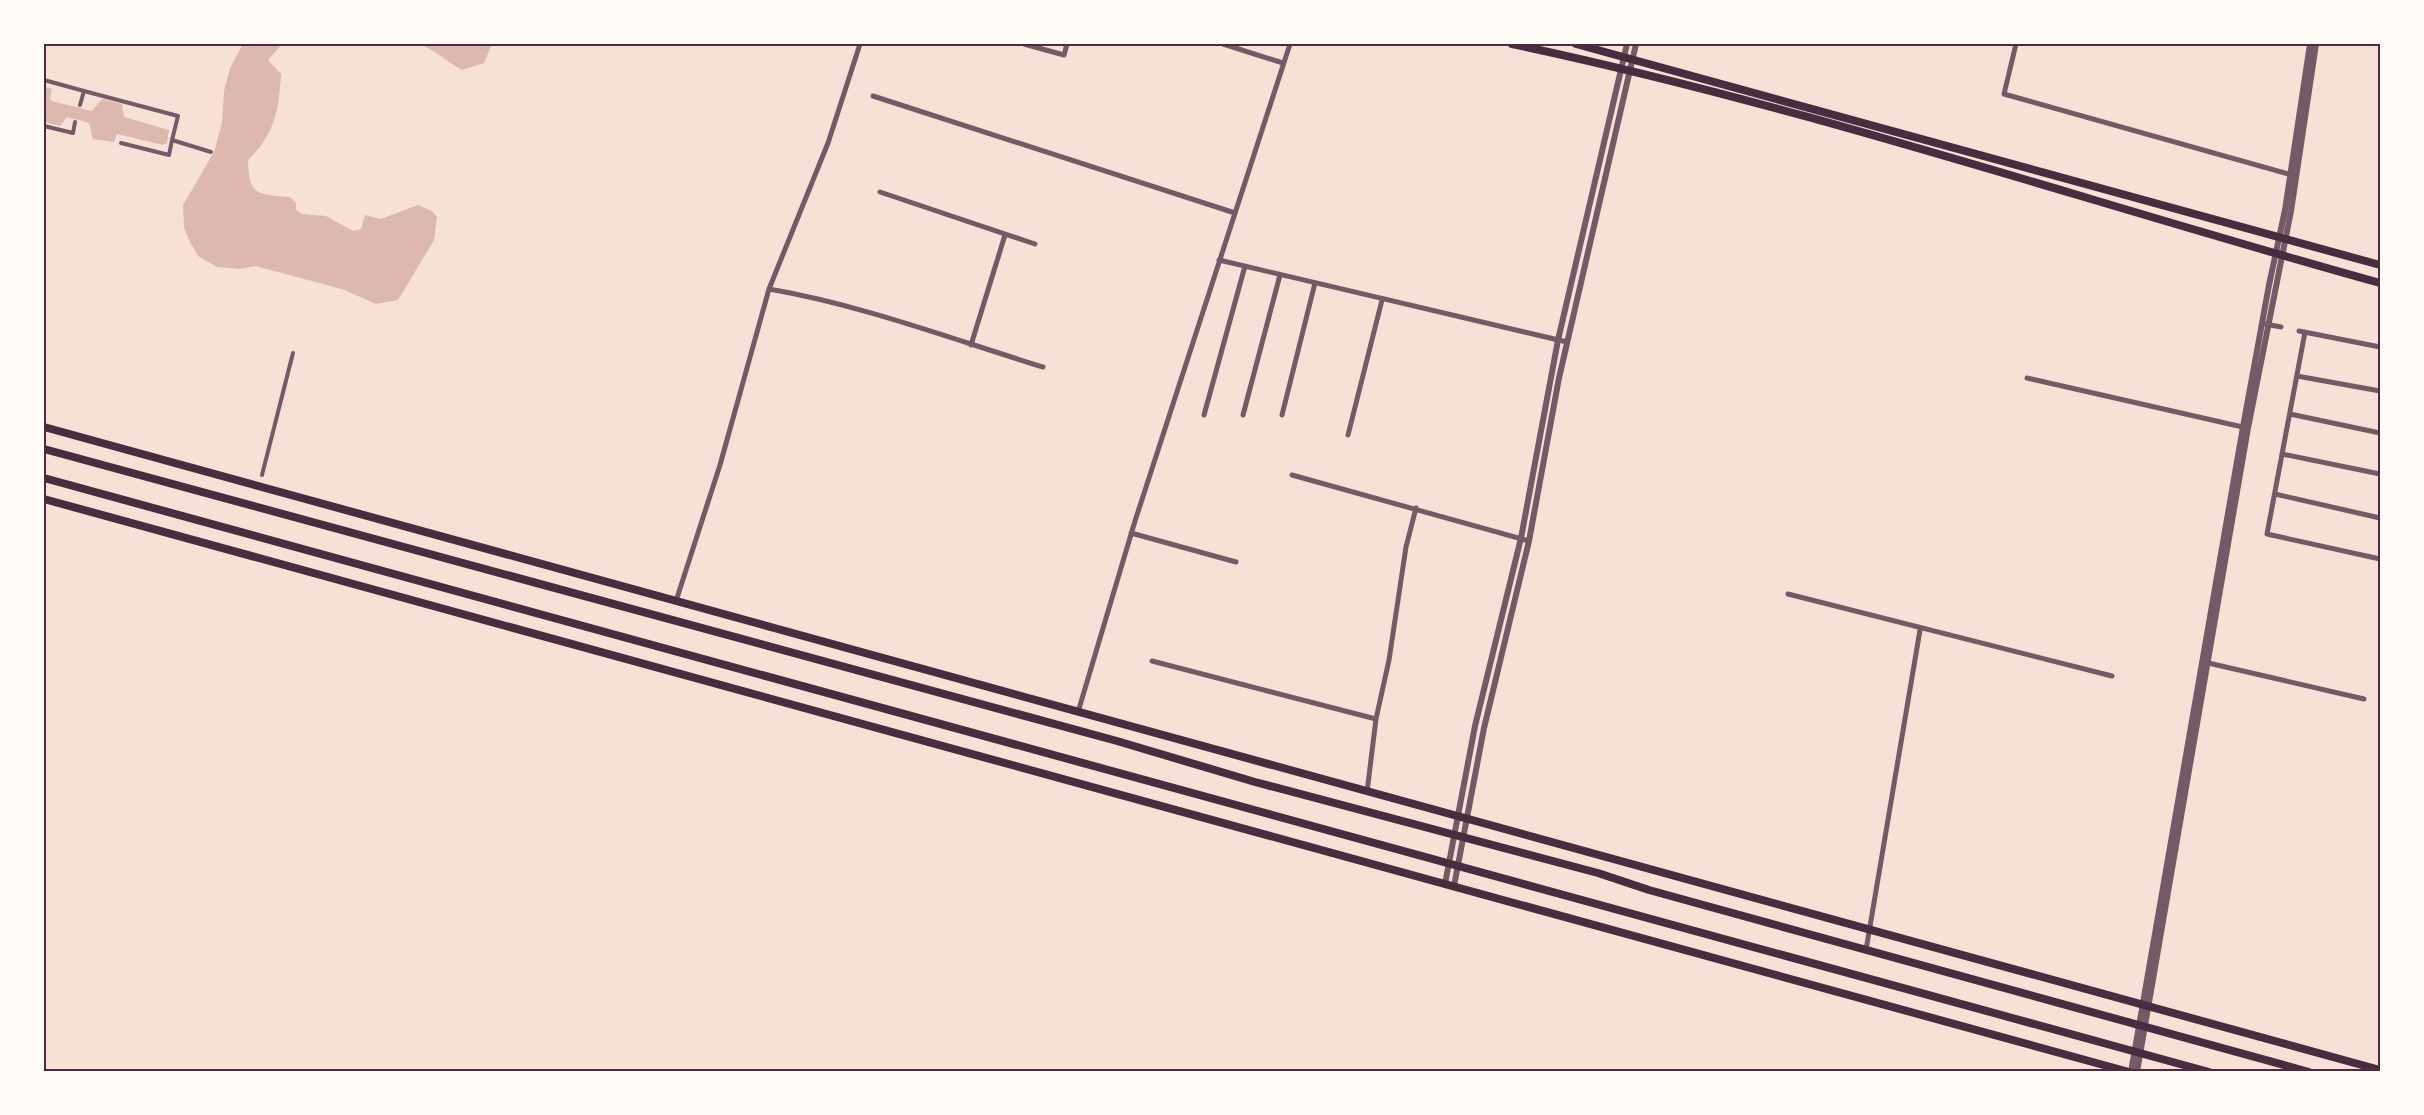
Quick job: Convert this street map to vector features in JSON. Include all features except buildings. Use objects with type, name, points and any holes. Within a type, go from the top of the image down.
[{"type":"main road","points":[[1512,44],[1626,69],[2091,197],[2380,283]]},
{"type":"main road","points":[[1576,44],[2380,265]]},
{"type":"main road","points":[[44,427],[2380,1070]]},
{"type":"main road","points":[[44,449],[2309,1071]]},
{"type":"main road","points":[[44,478],[2209,1071]]},
{"type":"main road","points":[[44,499],[2130,1071]]},
{"type":"street","points":[[676,601],[720,465],[769,289],[828,143],[860,44]]},
{"type":"street","points":[[1024,44],[1064,55],[1067,44]]},
{"type":"street","points":[[1223,44],[1283,63]]},
{"type":"street","points":[[1078,712],[1131,533],[1290,44]]},
{"type":"street","points":[[1450,885],[1463,818],[1529,541],[1567,342],[1626,69],[1627,44]]},
{"type":"street","points":[[1628,58],[1636,44]]},
{"type":"street","points":[[2016,44],[2004,94],[2294,175]]},
{"type":"street","points":[[2294,175],[2310,44]]},
{"type":"street","points":[[2130,1071],[2137,1052],[2146,1005],[2245,428],[2294,175],[2316,44]]},
{"type":"street","points":[[1463,818],[1475,726],[1521,538],[1558,340],[1626,69]]},
{"type":"street","points":[[44,80],[178,116],[169,155],[121,143]]},
{"type":"street","points":[[80,105],[84,90]]},
{"type":"street","points":[[873,96],[1235,213]]},
{"type":"street","points":[[44,126],[73,133],[75,122]]},
{"type":"street","points":[[172,140],[211,152]]},
{"type":"street","points":[[880,192],[1035,244]]},
{"type":"street","points":[[971,345],[1005,235]]},
{"type":"street","points":[[1219,260],[1567,342]]},
{"type":"street","points":[[1204,415],[1245,266]]},
{"type":"street","points":[[1243,415],[1280,275]]},
{"type":"street","points":[[1282,415],[1316,284]]},
{"type":"street","points":[[769,289],[802,295],[898,321],[1043,367]]},
{"type":"street","points":[[1348,435],[1382,300]]},
{"type":"street","points":[[2264,324],[2281,327]]},
{"type":"street","points":[[2380,347],[2302,331],[2297,376],[2267,534],[2380,559]]},
{"type":"street","points":[[262,475],[293,353]]},
{"type":"street","points":[[2297,376],[2380,391]]},
{"type":"street","points":[[2026,378],[2245,428]]},
{"type":"street","points":[[2290,414],[2380,433]]},
{"type":"street","points":[[2282,454],[2380,474]]},
{"type":"street","points":[[1292,475],[1529,541]]},
{"type":"street","points":[[2275,494],[2380,518]]},
{"type":"street","points":[[1367,792],[1376,719],[1389,660],[1406,547],[1416,508]]},
{"type":"street","points":[[1131,533],[1236,562]]},
{"type":"street","points":[[1788,594],[1920,630],[2112,676]]},
{"type":"street","points":[[1866,950],[1920,630]]},
{"type":"street","points":[[1152,661],[1376,719]]},
{"type":"street","points":[[2205,662],[2364,699]]},
{"type":"street","points":[[2137,1052],[2137,1071]]},
{"type":"shaded area","points":[[243,44],[282,44],[268,60],[281,74],[274,121],[264,141],[248,160],[250,181],[257,191],[290,197],[296,203],[296,210],[302,214],[326,216],[353,231],[361,229],[365,215],[381,219],[418,205],[432,211],[437,217],[434,240],[398,300],[376,304],[342,289],[255,266],[240,269],[217,267],[198,256],[184,228],[183,205],[214,152],[222,123],[224,91],[230,68]]},
{"type":"shaded area","points":[[417,44],[492,44],[484,63],[462,70],[433,51]]},
{"type":"shaded area","points":[[44,86],[52,89],[50,99],[52,101],[92,111],[102,99],[122,104],[124,117],[169,130],[167,143],[163,145],[117,134],[114,142],[93,139],[89,123],[67,117],[60,126],[44,122]]}]
